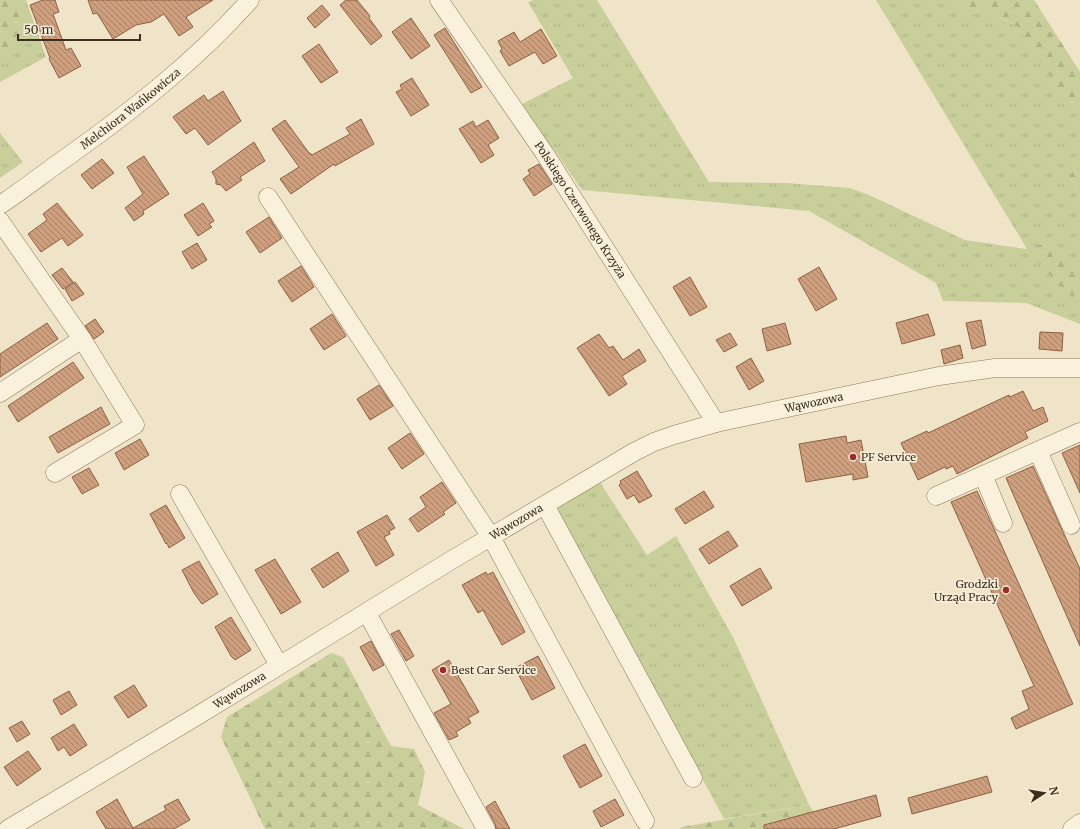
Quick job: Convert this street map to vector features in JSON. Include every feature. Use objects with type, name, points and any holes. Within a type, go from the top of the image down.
[{"type":"street","name":"Melchiora Wańkowicza","points":[[0,205],[119,120],[152,94],[216,36],[250,0]]},
{"type":"street","name":"Polskiego Czerwonego Krzyża","points":[[439,0],[545,154],[716,424]]},
{"type":"street","points":[[268,197],[491,537],[645,821]]},
{"type":"street","points":[[0,221],[82,339],[135,425],[55,473]]},
{"type":"street","points":[[0,393],[82,339]]},
{"type":"street","name":"Wąwozowa","points":[[8,829],[197,716],[450,560],[634,452],[654,442],[716,424],[932,378],[994,368],[1080,368]]},
{"type":"street","points":[[936,496],[1080,432]]},
{"type":"street","points":[[1038,451],[1071,525]]},
{"type":"street","points":[[983,475],[1003,522]]},
{"type":"street","points":[[180,494],[279,665]]},
{"type":"street","points":[[545,505],[693,778]]},
{"type":"street","points":[[367,612],[486,829]]},
{"type":"street","points":[[1072,829],[1080,823]]},
{"type":"green space","points":[[0,0],[26,0],[46,57],[0,82]]},
{"type":"green space","points":[[0,0],[25,0],[18,41],[9,52],[0,51]]},
{"type":"green space","points":[[533,0],[597,0],[709,182],[786,183],[850,188],[869,195],[965,240],[1027,249],[876,0],[958,0],[967,13],[983,12],[1015,24],[1080,110],[1080,175],[1074,170],[1069,176],[1080,196],[1080,268],[1076,267],[1068,294],[1080,299],[1080,324],[1026,303],[943,301],[936,283],[809,211],[582,190],[522,104],[573,78],[528,2]]},
{"type":"green space","points":[[958,0],[1034,0],[1080,72],[1080,118],[1015,24],[983,12],[967,13]]},
{"type":"green space","points":[[0,133],[23,162],[0,178]]},
{"type":"green space","points":[[1074,170],[1080,175],[1080,196],[1069,176]]},
{"type":"green space","points":[[1043,244],[1075,267],[1080,268],[1080,299],[1068,294],[1027,249]]},
{"type":"green space","points":[[598,479],[647,555],[676,536],[733,637],[809,805],[724,819],[556,507]]},
{"type":"green space","points":[[331,653],[343,657],[391,746],[414,749],[425,772],[418,805],[464,829],[265,829],[221,737],[227,717]]},
{"type":"green space","points":[[809,805],[827,829],[680,829],[682,827]]},
{"type":"building","points":[[43,0],[55,0],[59,12],[53,14],[66,50],[71,48],[81,66],[59,78],[49,59],[50,58],[30,5]]},
{"type":"building","points":[[88,0],[213,0],[186,17],[193,27],[179,36],[164,14],[151,22],[136,25],[113,39],[97,13],[93,14]]},
{"type":"building","points":[[346,0],[357,0],[370,16],[369,18],[382,36],[371,45],[340,5]]},
{"type":"building","points":[[322,5],[330,15],[315,28],[307,18]]},
{"type":"building","points":[[411,18],[430,46],[411,59],[392,32]]},
{"type":"building","points":[[445,28],[482,87],[471,93],[434,35]]},
{"type":"building","points":[[541,29],[557,56],[543,64],[535,52],[509,66],[500,51],[502,49],[498,41],[514,32],[520,42]]},
{"type":"building","points":[[319,44],[338,72],[321,83],[302,56]]},
{"type":"building","points":[[412,78],[429,105],[411,116],[396,92],[402,89],[400,85]]},
{"type":"building","points":[[223,91],[241,121],[208,145],[195,128],[186,134],[173,117],[204,95],[208,101]]},
{"type":"building","points":[[361,119],[374,144],[335,166],[334,164],[291,194],[280,179],[299,167],[272,129],[285,120],[312,155],[350,134],[346,128]]},
{"type":"building","points":[[488,120],[499,138],[488,145],[494,155],[481,163],[459,129],[473,121],[476,127]]},
{"type":"building","points":[[254,142],[265,161],[240,177],[242,180],[226,191],[221,185],[216,184],[216,179],[212,172]]},
{"type":"building","points":[[144,156],[169,194],[143,211],[144,214],[134,221],[125,208],[143,194],[127,167]]},
{"type":"building","points":[[102,159],[114,173],[92,189],[81,175]]},
{"type":"building","points":[[539,164],[552,184],[534,196],[523,179],[530,174],[528,170]]},
{"type":"building","points":[[57,203],[83,235],[68,246],[62,238],[41,252],[28,234],[47,220],[43,214]]},
{"type":"building","points":[[203,203],[214,221],[209,224],[212,227],[198,236],[184,215]]},
{"type":"building","points":[[269,217],[282,238],[260,253],[246,232]]},
{"type":"building","points":[[197,243],[207,260],[192,269],[182,252]]},
{"type":"building","points":[[301,266],[314,287],[292,302],[278,281]]},
{"type":"building","points":[[819,267],[837,299],[816,311],[798,279]]},
{"type":"building","points":[[62,268],[73,282],[63,289],[52,275]]},
{"type":"building","points":[[690,277],[707,307],[690,316],[673,287]]},
{"type":"building","points":[[75,282],[84,294],[72,301],[65,289]]},
{"type":"building","points":[[332,314],[346,336],[324,350],[310,329]]},
{"type":"building","points":[[928,314],[935,335],[902,344],[896,323]]},
{"type":"building","points":[[95,319],[104,332],[94,339],[85,326]]},
{"type":"building","points":[[981,320],[986,345],[972,349],[966,323]]},
{"type":"building","points":[[47,323],[58,339],[0,377],[0,354]]},
{"type":"building","points":[[785,323],[791,344],[767,351],[762,329]]},
{"type":"building","points":[[1040,332],[1063,333],[1062,351],[1039,349]]},
{"type":"building","points":[[730,333],[737,345],[724,352],[716,340]]},
{"type":"building","points":[[599,334],[609,348],[613,346],[623,360],[639,349],[646,361],[622,376],[627,384],[609,396],[577,348]]},
{"type":"building","points":[[960,345],[963,358],[944,364],[941,350]]},
{"type":"building","points":[[751,358],[764,381],[749,390],[736,367]]},
{"type":"building","points":[[73,362],[84,378],[18,422],[8,406]]},
{"type":"building","points":[[379,385],[393,406],[370,420],[357,399]]},
{"type":"building","points":[[1023,391],[1033,411],[1043,407],[1048,421],[1025,432],[1028,438],[957,474],[953,466],[946,469],[945,467],[918,480],[901,443],[927,431],[928,433],[1009,395],[1010,397]]},
{"type":"building","points":[[101,407],[110,424],[58,453],[49,437]]},
{"type":"building","points":[[410,433],[424,454],[402,469],[388,448]]},
{"type":"building","points":[[846,436],[847,443],[861,440],[868,477],[853,480],[853,474],[806,482],[799,444]]},
{"type":"building","points":[[140,439],[149,455],[124,470],[115,453]]},
{"type":"building","points":[[1080,445],[1080,493],[1062,453]]},
{"type":"building","points":[[1033,466],[1080,569],[1080,646],[1006,478]]},
{"type":"building","points":[[89,468],[99,485],[82,494],[72,477]]},
{"type":"building","points":[[637,471],[652,496],[639,503],[634,495],[627,499],[619,485],[621,483],[620,481]]},
{"type":"building","points":[[442,482],[456,503],[443,512],[445,514],[418,532],[409,519],[426,507],[420,497]]},
{"type":"building","points":[[704,491],[714,507],[685,524],[675,509]]},
{"type":"building","points":[[977,491],[1073,704],[1016,729],[1011,718],[1029,709],[1022,691],[1034,686],[951,502]]},
{"type":"building","points":[[166,505],[185,538],[169,548],[150,514]]},
{"type":"building","points":[[387,515],[395,528],[389,531],[390,534],[384,537],[394,555],[376,566],[357,532]]},
{"type":"building","points":[[728,531],[738,546],[709,564],[699,549]]},
{"type":"building","points":[[338,552],[349,571],[323,588],[311,569]]},
{"type":"building","points":[[275,559],[301,602],[281,614],[255,570]]},
{"type":"building","points":[[199,561],[218,594],[202,604],[194,593],[182,570]]},
{"type":"building","points":[[760,568],[772,588],[742,606],[730,586]]},
{"type":"building","points":[[486,572],[487,575],[493,572],[525,632],[502,645],[483,610],[478,613],[462,585]]},
{"type":"building","points":[[231,617],[251,650],[235,660],[231,656],[215,627]]},
{"type":"building","points":[[399,630],[414,656],[406,661],[391,634]]},
{"type":"building","points":[[371,641],[384,665],[373,671],[360,647]]},
{"type":"building","points":[[538,656],[555,688],[532,700],[515,668]]},
{"type":"building","points":[[449,660],[479,712],[468,718],[471,723],[456,732],[458,736],[449,740],[434,713],[451,704],[432,670]]},
{"type":"building","points":[[134,685],[147,706],[128,718],[114,697]]},
{"type":"building","points":[[69,691],[77,705],[61,715],[53,700]]},
{"type":"building","points":[[22,721],[30,734],[17,742],[9,728]]},
{"type":"building","points":[[74,724],[87,745],[70,756],[64,747],[58,751],[51,738]]},
{"type":"building","points":[[585,744],[602,776],[580,788],[563,756]]},
{"type":"building","points":[[28,751],[41,769],[17,786],[4,767]]},
{"type":"building","points":[[987,776],[992,792],[912,814],[908,798]]},
{"type":"building","points":[[876,795],[881,816],[834,829],[764,829],[764,825]]},
{"type":"building","points":[[117,799],[133,828],[166,810],[164,806],[178,799],[190,820],[174,829],[106,829],[96,812]]},
{"type":"building","points":[[615,799],[624,815],[601,827],[593,811]]},
{"type":"building","points":[[495,801],[510,829],[496,829],[486,807]]},
{"type":"place","name":"PF Service","points":[[853,457]]},
{"type":"place","name":"Grodzki Urząd Pracy","points":[[1006,590]]},
{"type":"place","name":"Best Car Service","points":[[443,670]]}]
